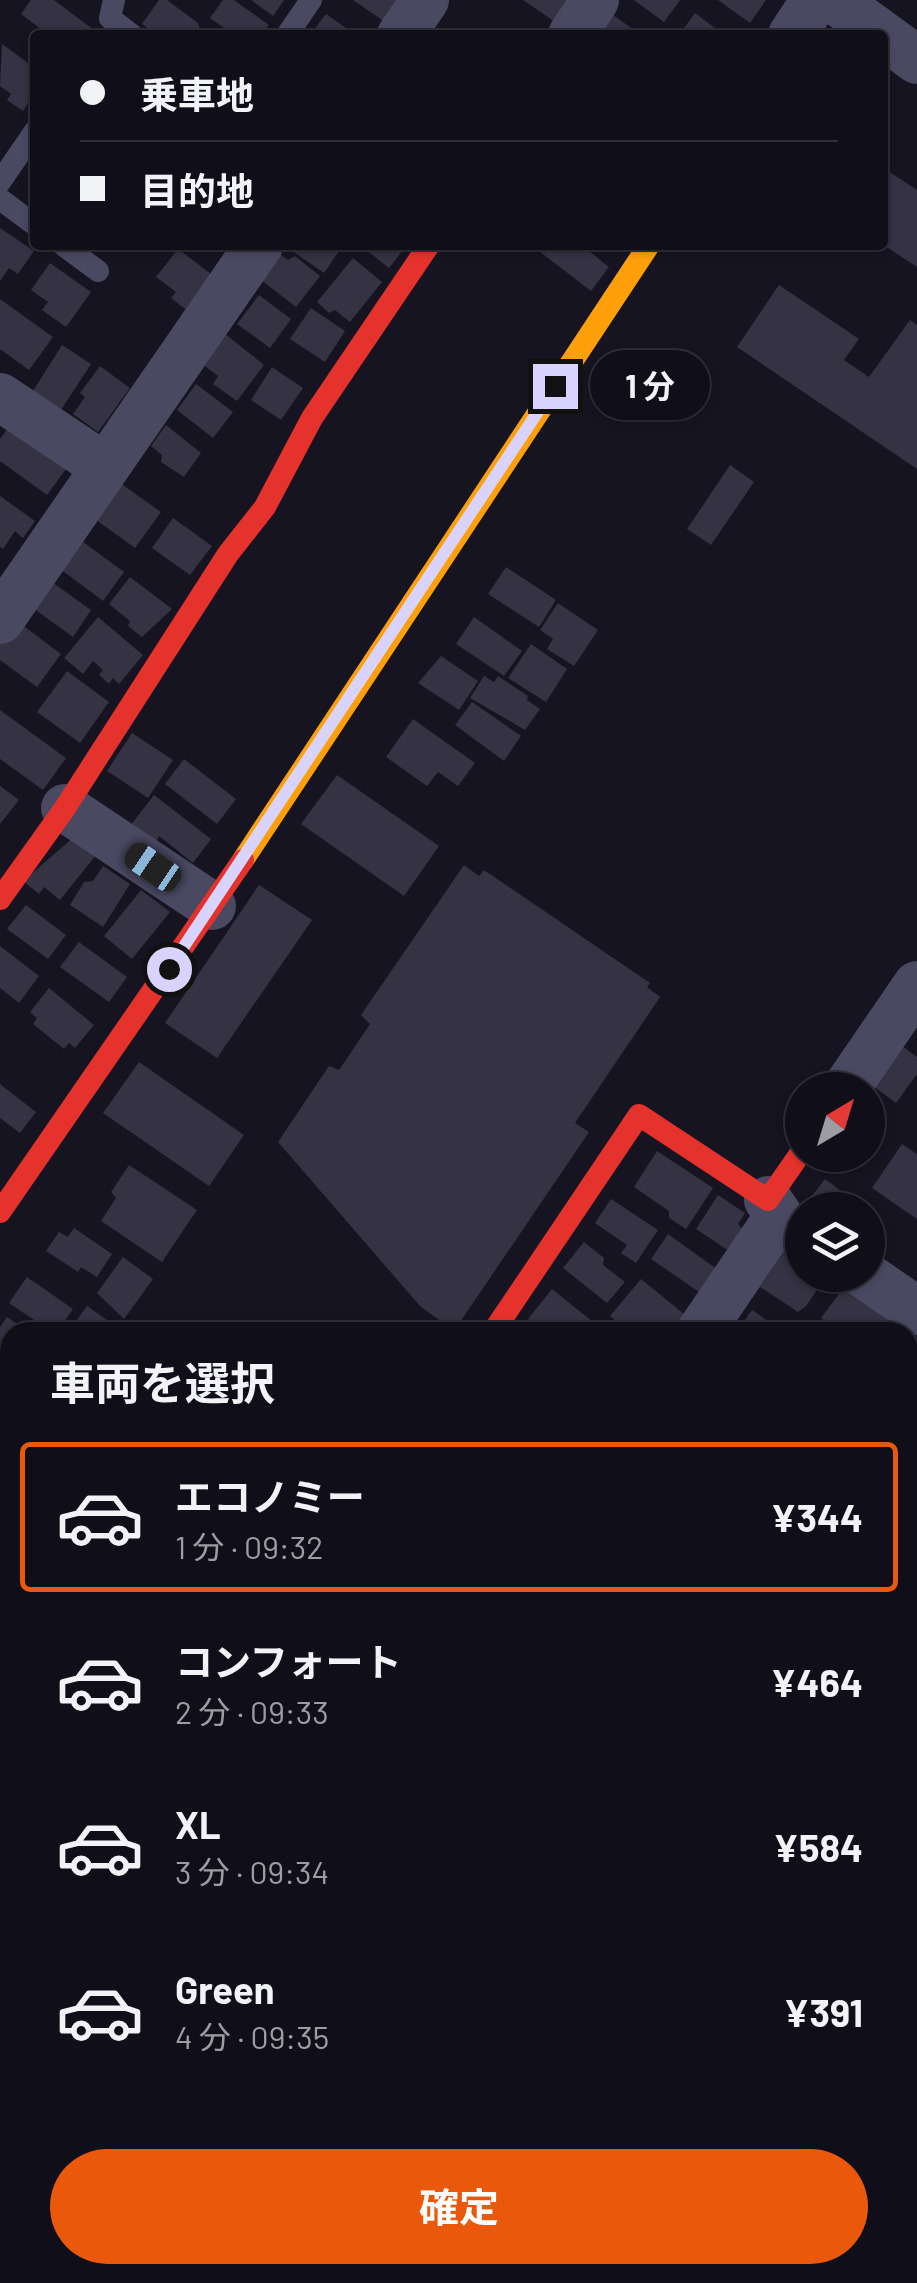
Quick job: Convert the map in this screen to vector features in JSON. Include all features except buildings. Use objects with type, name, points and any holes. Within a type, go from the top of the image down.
[{"type":"street","points":[[404,30],[425,0]]},
{"type":"street","points":[[575,30],[596,0]]},
{"type":"street","points":[[795,30],[815,0]]},
{"type":"street","points":[[836,0],[876,30]]},
{"type":"street","points":[[888,39],[917,60]]},
{"type":"street","points":[[0,620],[255,250]]},
{"type":"street","points":[[0,899],[65,808],[301,445],[312,418],[426,250]]},
{"type":"street","points":[[0,1212],[212,906],[646,250]]},
{"type":"street","points":[[0,397],[105,467]]},
{"type":"street","points":[[65,808],[212,906]]},
{"type":"street","points":[[859,1072],[911,1008]]},
{"type":"street","points":[[500,1322],[639,1115],[783,1216]]},
{"type":"street","points":[[707,1322],[783,1216],[796,1172]]},
{"type":"street","points":[[885,1288],[917,1310]]},
{"type":"lane","points":[[114,0],[110,18],[126,30]]},
{"type":"lane","points":[[290,30],[311,0]]},
{"type":"lane","points":[[0,182],[30,138]]},
{"type":"lane","points":[[0,200],[30,221]]},
{"type":"lane","points":[[70,250],[98,271]]},
{"type":"traffic: slow","points":[[243,860],[646,250]]},
{"type":"traffic: jam","points":[[0,899],[65,808],[228,554],[265,507],[312,418],[426,250]]},
{"type":"traffic: jam","points":[[0,1212],[243,860]]},
{"type":"traffic: jam","points":[[500,1322],[639,1115],[768,1200],[787,1172]]},
{"type":"route","points":[[169,969],[555,386]]}]
